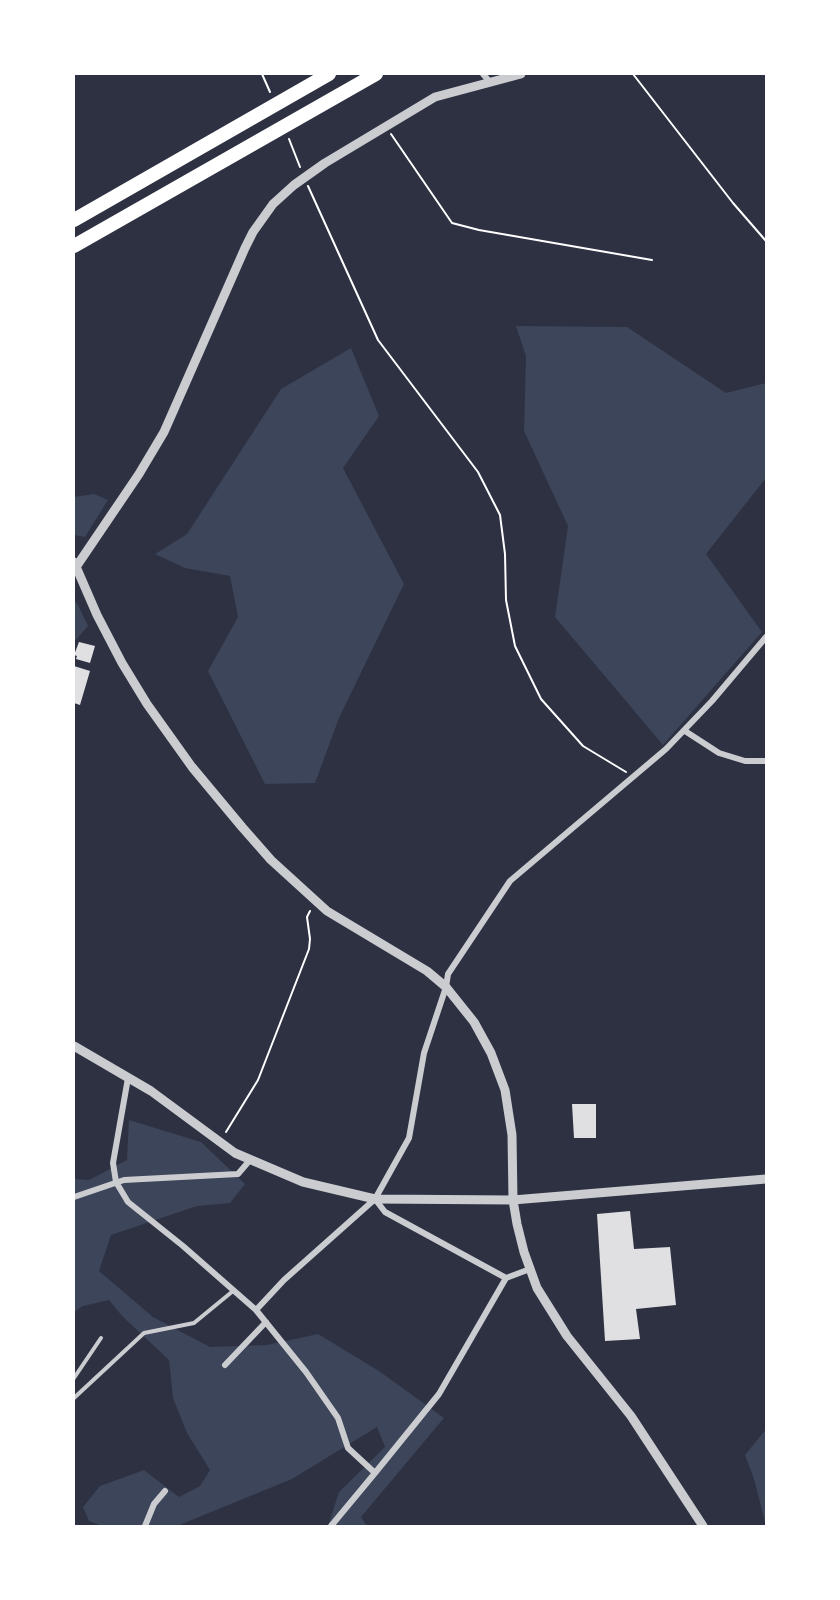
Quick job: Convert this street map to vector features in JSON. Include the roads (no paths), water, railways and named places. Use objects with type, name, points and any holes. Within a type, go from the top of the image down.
[{"type":"highway","points":[[74,220],[329,74]]},
{"type":"highway","points":[[74,246],[376,74]]},
{"type":"street","points":[[521,74],[486,77],[435,97],[304,177],[273,204],[253,232],[164,432],[139,474],[74,566],[122,663],[175,744],[271,860],[316,901],[345,923],[415,963],[446,987],[484,1037],[505,1090],[510,1123],[513,1200],[519,1234],[537,1288],[555,1320],[631,1416],[703,1527]]},
{"type":"street","points":[[255,1310],[332,1236],[375,1199],[409,1138],[424,1053],[446,987],[448,974],[510,881],[685,731],[766,637]]},
{"type":"street","points":[[685,731],[719,753],[745,761],[766,761]]},
{"type":"street","points":[[74,1046],[151,1091],[235,1153],[303,1182],[375,1199],[513,1200],[766,1179]]},
{"type":"street","points":[[128,1078],[113,1163],[117,1182],[128,1203],[183,1245],[266,1322],[306,1372],[338,1418],[348,1448],[375,1473]]},
{"type":"street","points":[[74,1197],[123,1180],[237,1174],[250,1160]]},
{"type":"street","points":[[375,1199],[385,1212],[506,1278]]},
{"type":"street","points":[[331,1527],[440,1394],[506,1278],[530,1269]]},
{"type":"street","points":[[225,1365],[266,1322]]},
{"type":"street","points":[[145,1527],[154,1504],[165,1491]]},
{"type":"lane","points":[[74,1398],[144,1333],[194,1323],[233,1291]]},
{"type":"lane","points":[[74,1378],[101,1338]]}]
